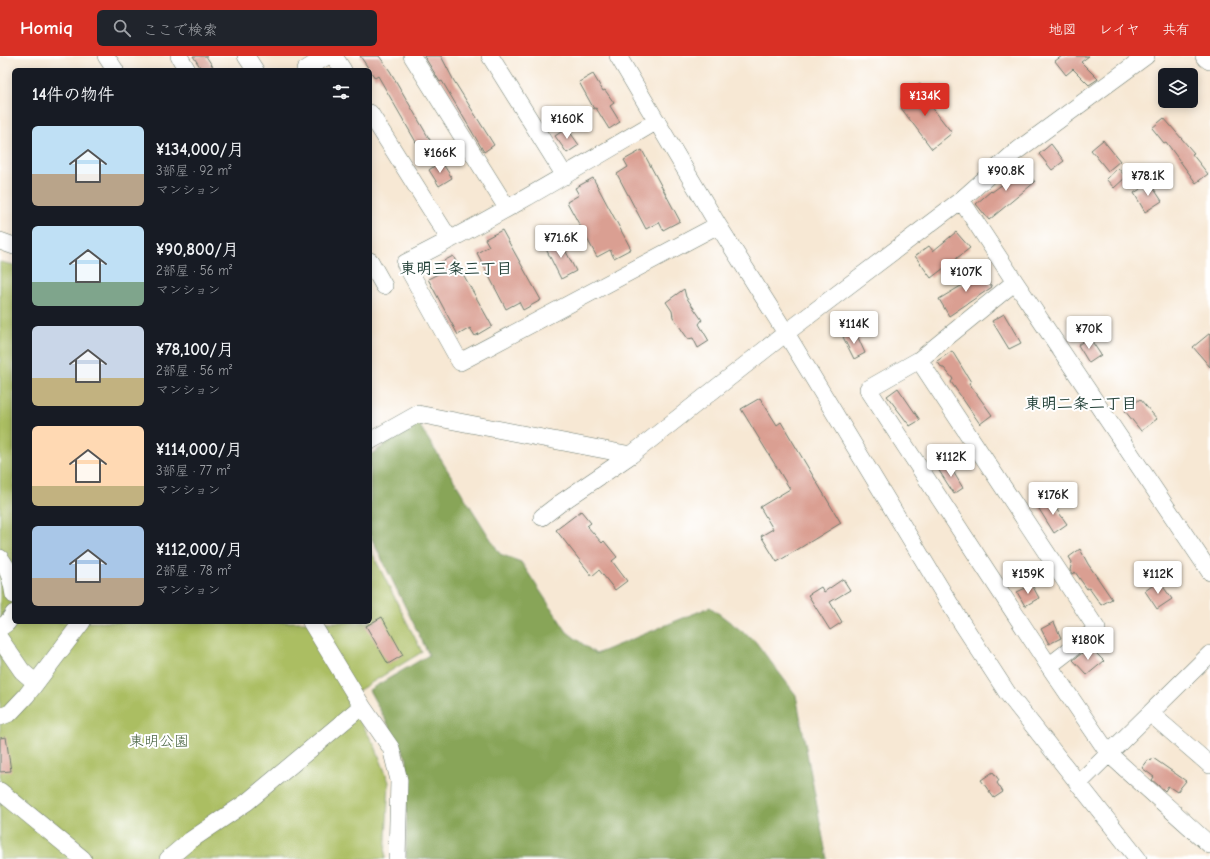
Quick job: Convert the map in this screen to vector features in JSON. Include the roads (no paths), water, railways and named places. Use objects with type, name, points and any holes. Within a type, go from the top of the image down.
[{"type":"main road","points":[[1206,56],[1210,59]]},
{"type":"street","points":[[106,56],[113,68]]},
{"type":"street","points":[[179,56],[186,68]]},
{"type":"street","points":[[246,56],[254,68]]},
{"type":"street","points":[[308,68],[327,56]]},
{"type":"street","points":[[334,56],[342,68]]},
{"type":"street","points":[[412,56],[507,208]]},
{"type":"street","points":[[490,56],[565,176]]},
{"type":"street","points":[[618,56],[718,225],[786,333],[956,614],[1008,694],[1138,859]]},
{"type":"street","points":[[542,517],[631,455],[786,333],[961,200],[1014,153],[1146,56]]},
{"type":"street","points":[[372,116],[450,240]]},
{"type":"street","points":[[657,121],[565,176],[450,240],[404,263],[460,362],[718,225]]},
{"type":"street","points":[[961,200],[1210,572]]},
{"type":"street","points":[[0,241],[12,245]]},
{"type":"street","points":[[372,265],[384,286]]},
{"type":"street","points":[[1015,282],[919,360],[868,389],[1049,666],[1109,754],[1210,845]]},
{"type":"street","points":[[919,360],[1097,628],[1049,666]]},
{"type":"street","points":[[372,440],[418,414],[631,455]]},
{"type":"street","points":[[0,558],[5,564],[12,580]]},
{"type":"street","points":[[0,599],[12,598]]},
{"type":"street","points":[[0,628],[7,623],[12,616]]},
{"type":"street","points":[[0,717],[10,713],[26,696],[81,624]]},
{"type":"street","points":[[312,624],[362,706],[391,748],[399,780],[397,859]]},
{"type":"street","points":[[0,639],[22,671],[36,684]]},
{"type":"street","points":[[1078,784],[1210,654]]},
{"type":"street","points":[[168,859],[188,842],[247,802],[362,706]]},
{"type":"street","points":[[1150,713],[1210,765]]},
{"type":"street","points":[[0,791],[83,859]]},
{"type":"district","name":"東明三条三丁目","points":[[456,268]]},
{"type":"district","name":"東明二条二丁目","points":[[1081,403]]},
{"type":"park label","name":"東明公園","points":[[159,741]]}]
